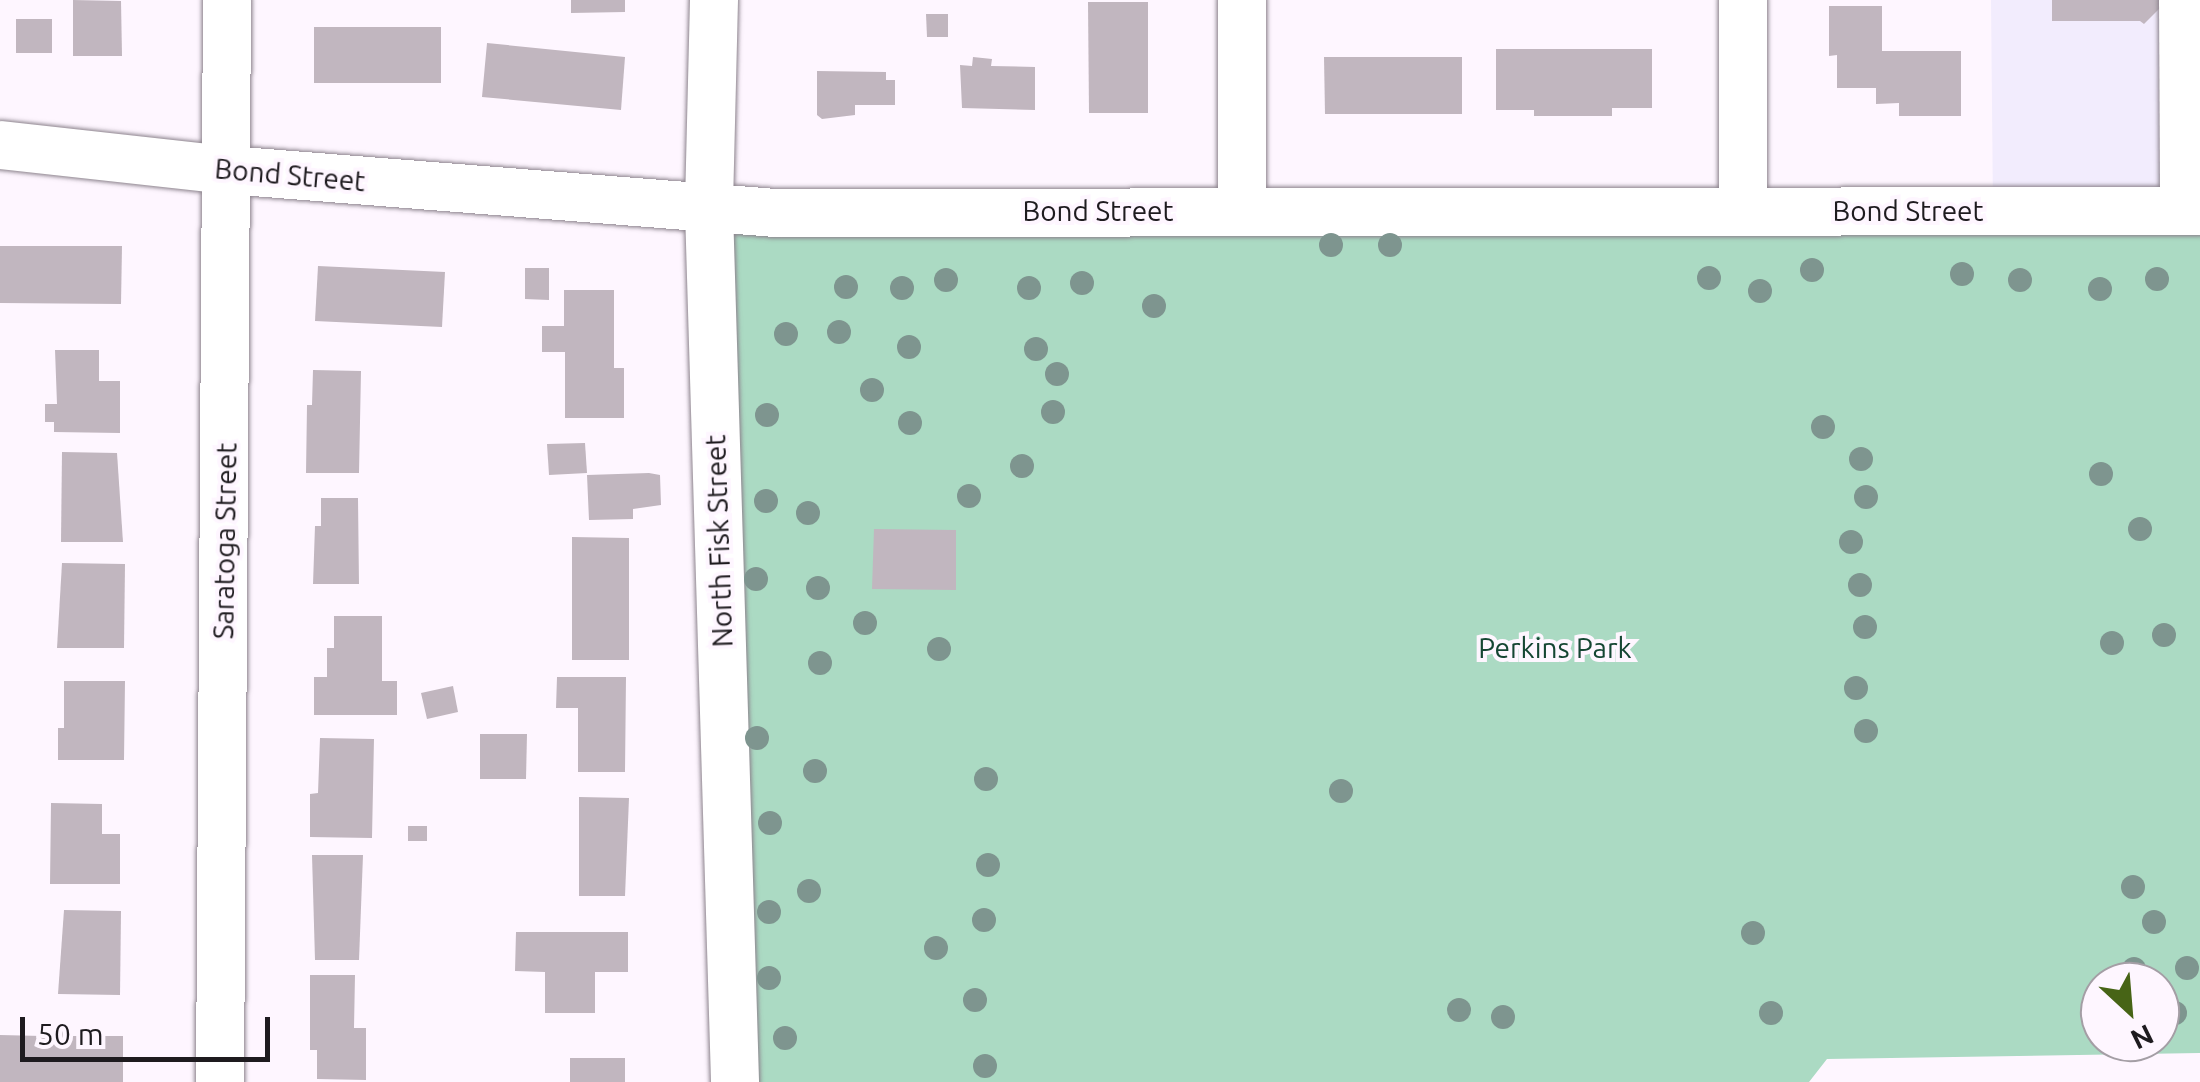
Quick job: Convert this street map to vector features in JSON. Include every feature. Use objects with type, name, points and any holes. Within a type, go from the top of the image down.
[{"type":"street","name":"Saratoga Street","points":[[220,1082],[227,0]]},
{"type":"street","name":"North Fisk Street","points":[[714,0],[709,210],[735,1082]]},
{"type":"street","points":[[1242,0],[1242,210]]},
{"type":"street","points":[[1743,0],[1743,211]]},
{"type":"street","points":[[2183,0],[2192,211]]},
{"type":"street","name":"Bond Street","points":[[0,145],[228,170],[709,210],[2192,211]]},
{"type":"shaded area","points":[[1991,0],[2200,0],[2200,211],[1993,211]]},
{"type":"green space","name":"Perkins Park","points":[[709,210],[2200,212],[2200,1053],[2180,1053],[2180,962],[2080,962],[2080,1055],[1827,1059],[1809,1082],[731,1082]]},
{"type":"building","points":[[73,0],[121,1],[122,56],[73,56]]},
{"type":"building","points":[[571,0],[625,0],[625,12],[571,13]]},
{"type":"building","points":[[2052,0],[2165,3],[2144,24],[2052,21]]},
{"type":"building","points":[[1088,2],[1148,2],[1148,113],[1089,113]]},
{"type":"building","points":[[1829,6],[1882,6],[1882,51],[1961,51],[1961,116],[1899,116],[1899,103],[1876,104],[1876,88],[1837,88],[1837,55],[1829,56]]},
{"type":"building","points":[[926,14],[948,14],[948,37],[927,37]]},
{"type":"building","points":[[16,19],[52,19],[52,53],[16,53]]},
{"type":"building","points":[[314,27],[441,27],[441,83],[314,83]]},
{"type":"building","points":[[487,43],[625,57],[621,110],[482,97]]},
{"type":"building","points":[[1496,49],[1652,49],[1652,108],[1612,108],[1612,116],[1534,116],[1534,110],[1496,110]]},
{"type":"building","points":[[973,57],[992,59],[991,66],[1035,67],[1035,110],[962,108],[960,65],[972,66]]},
{"type":"building","points":[[1324,57],[1462,57],[1462,114],[1325,114]]},
{"type":"building","points":[[817,71],[886,72],[886,80],[895,80],[895,105],[855,105],[855,115],[822,119],[817,115]]},
{"type":"building","points":[[0,246],[122,246],[121,304],[0,303]]},
{"type":"building","points":[[318,266],[445,272],[442,327],[315,321]]},
{"type":"building","points":[[525,268],[549,268],[549,300],[525,299]]},
{"type":"building","points":[[564,290],[614,290],[614,368],[624,368],[624,418],[565,418],[565,352],[542,352],[542,326],[564,326]]},
{"type":"building","points":[[55,350],[99,350],[99,381],[120,381],[120,433],[54,432],[54,422],[45,422],[45,404],[57,404]]},
{"type":"building","points":[[313,370],[361,371],[359,473],[306,473],[307,405],[312,405]]},
{"type":"building","points":[[585,443],[587,473],[549,475],[547,444]]},
{"type":"building","points":[[62,452],[117,453],[123,542],[61,542]]},
{"type":"building","points":[[587,475],[660,475],[661,505],[633,509],[633,519],[589,520]]},
{"type":"building","points":[[321,498],[358,498],[359,584],[313,584],[315,526],[321,526]]},
{"type":"building","points":[[874,529],[956,530],[956,590],[872,589]]},
{"type":"building","points":[[572,537],[629,538],[629,660],[572,660]]},
{"type":"building","points":[[62,563],[125,564],[124,648],[57,648]]},
{"type":"building","points":[[334,616],[382,616],[382,681],[397,681],[397,715],[314,715],[314,677],[327,677],[327,648],[334,648]]},
{"type":"building","points":[[557,677],[626,677],[625,772],[578,772],[578,708],[556,708]]},
{"type":"building","points":[[64,681],[125,681],[124,760],[58,760],[58,728],[64,728]]},
{"type":"building","points":[[453,686],[458,712],[427,719],[421,693]]},
{"type":"building","points":[[480,734],[527,734],[526,779],[480,779]]},
{"type":"building","points":[[320,738],[374,739],[372,838],[310,837],[310,794],[318,793]]},
{"type":"building","points":[[579,797],[629,798],[625,896],[579,896]]},
{"type":"building","points":[[51,803],[102,804],[102,834],[120,834],[120,884],[50,884]]},
{"type":"building","points":[[408,826],[427,826],[427,841],[408,841]]},
{"type":"building","points":[[312,855],[363,855],[359,960],[315,960]]},
{"type":"building","points":[[64,910],[121,911],[120,995],[58,994]]},
{"type":"building","points":[[516,932],[628,932],[628,972],[595,972],[595,1013],[545,1013],[545,972],[515,971]]},
{"type":"building","points":[[310,975],[355,975],[354,1028],[366,1028],[366,1080],[317,1079],[317,1050],[310,1050]]},
{"type":"building","points":[[42,1031],[67,1031],[67,1036],[123,1036],[123,1082],[0,1082],[0,1035],[42,1036]]},
{"type":"building","points":[[570,1058],[625,1058],[625,1082],[570,1082]]}]
